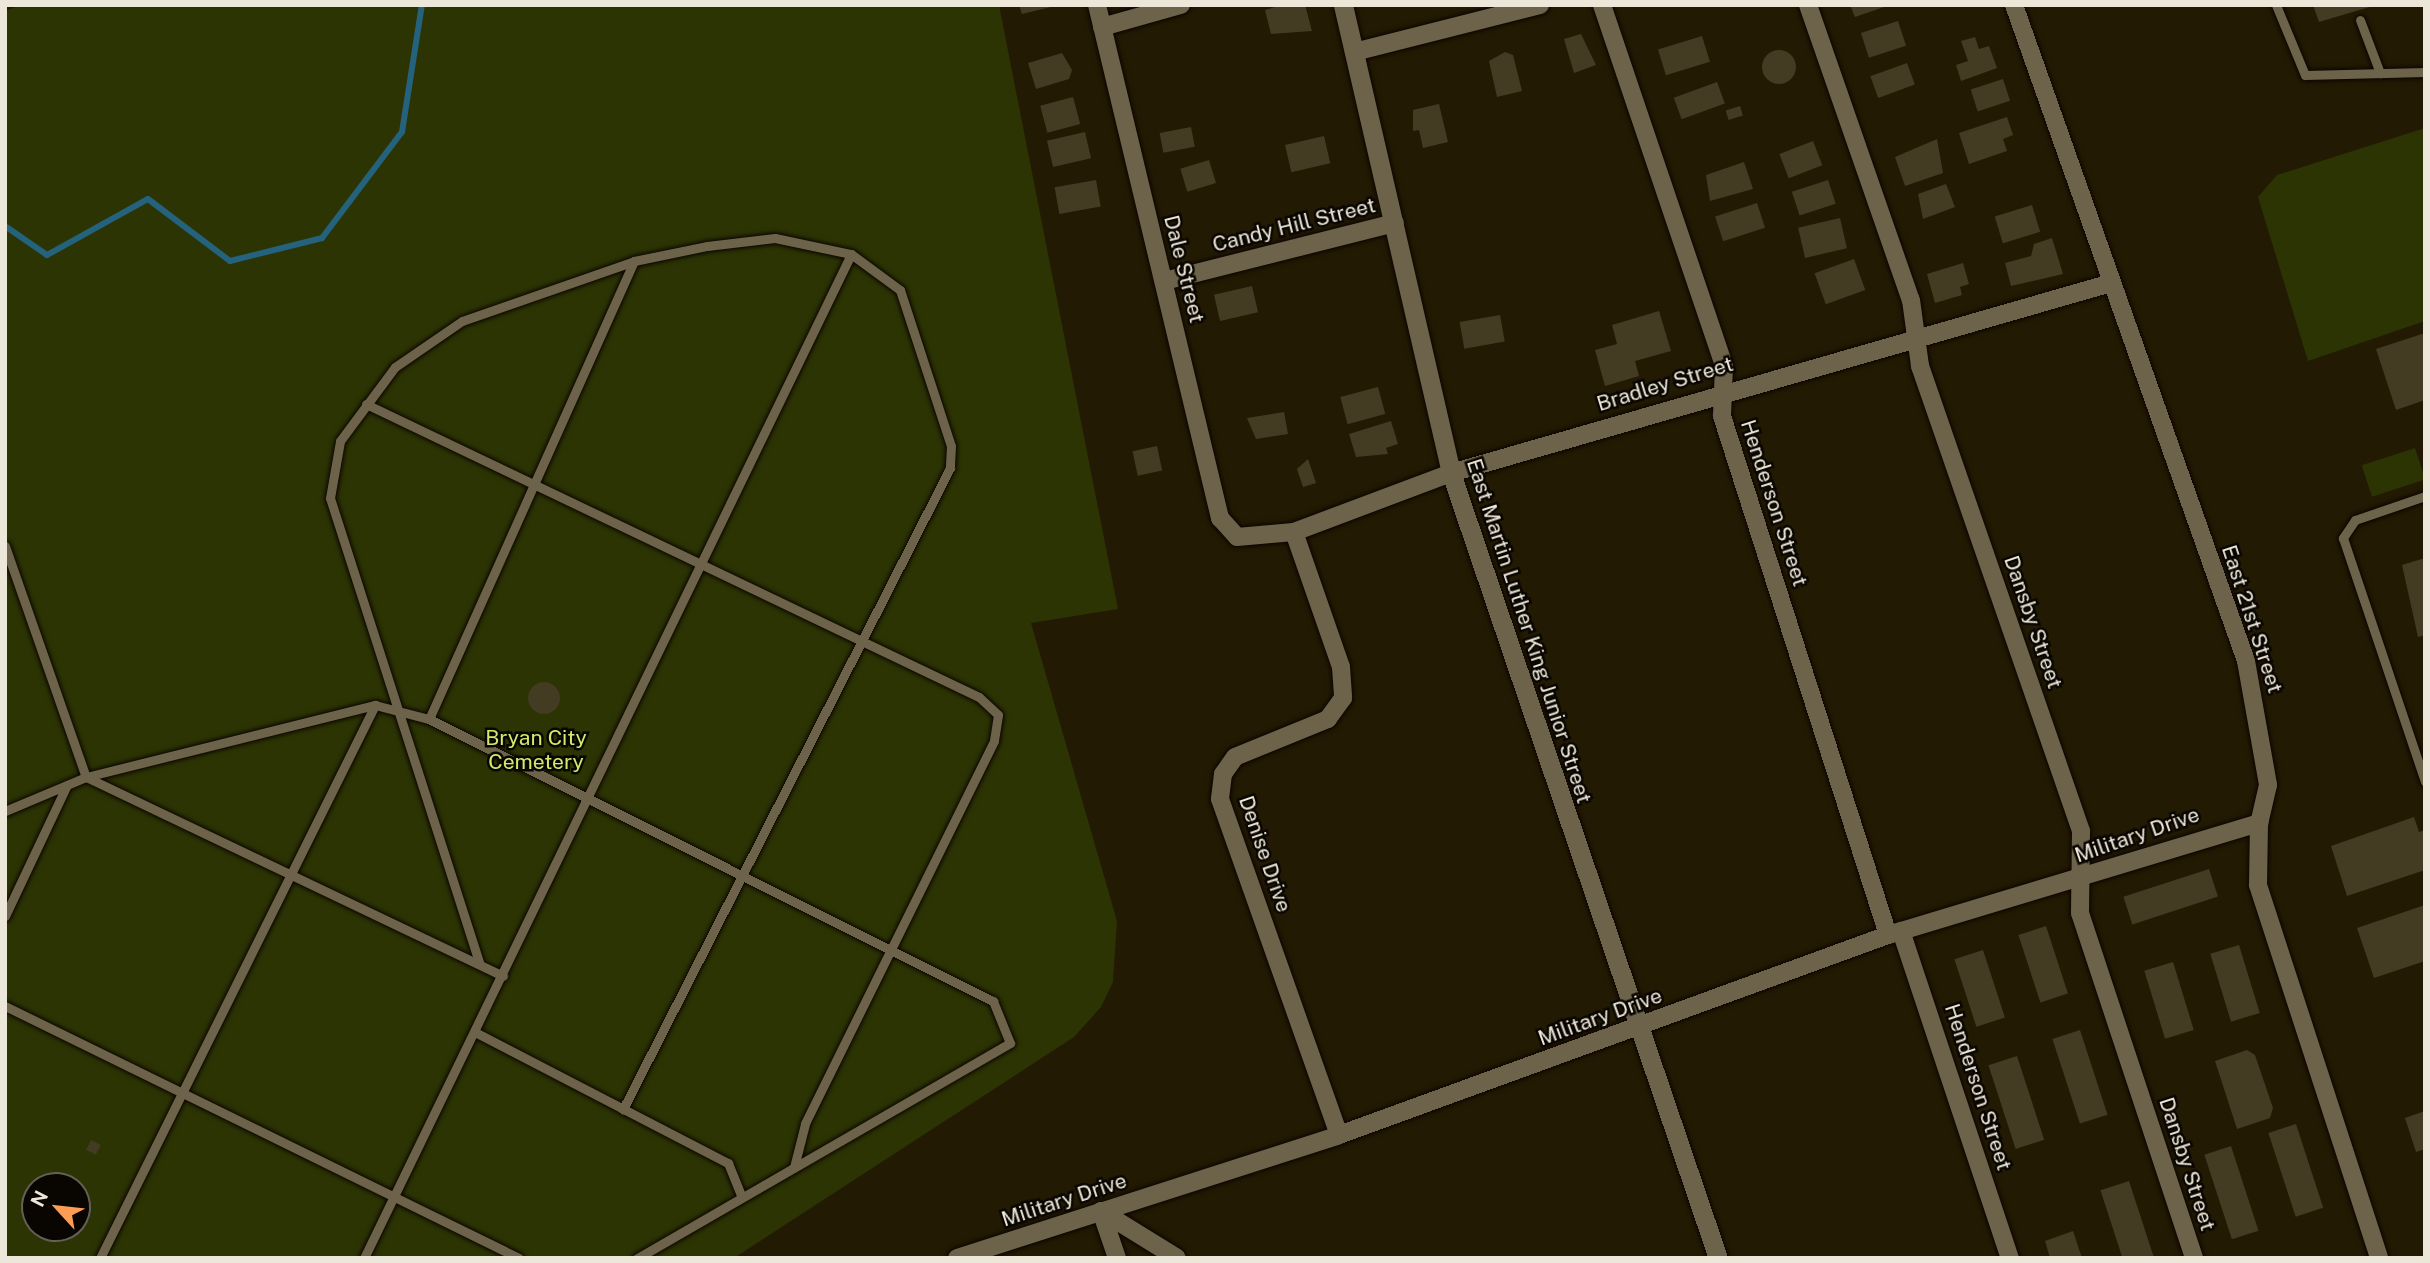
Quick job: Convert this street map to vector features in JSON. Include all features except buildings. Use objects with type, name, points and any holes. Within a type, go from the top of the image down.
[{"type":"street","name":"Dale Street","points":[[1097,5],[1220,518],[1237,537]]},
{"type":"street","points":[[1102,27],[1181,5]]},
{"type":"street","name":"East Martin Luther King Junior Street","points":[[1343,5],[1451,473],[1637,1029],[1718,1258]]},
{"type":"street","points":[[1354,52],[1540,5]]},
{"type":"street","name":"Henderson Street","points":[[1602,5],[1644,113],[1726,389],[1722,416],[1895,933],[2010,1258]]},
{"type":"street","name":"Dansby Street","points":[[1808,5],[1911,300],[1915,338],[2081,831],[2078,879],[2080,913],[2194,1258]]},
{"type":"street","name":"East 21st Street","points":[[2014,5],[2246,661],[2265,751],[2267,785],[2259,823],[2258,885],[2379,1258]]},
{"type":"street","name":"Candy Hill Street","points":[[1164,281],[1395,223]]},
{"type":"street","name":"Bradley Street","points":[[1237,537],[1294,532],[1451,473],[1726,389],[2111,283]]},
{"type":"street","name":"Denise Drive","points":[[1294,532],[1341,667],[1342,698],[1328,719],[1235,757],[1223,774],[1220,799],[1339,1135]]},
{"type":"street","name":"Military Drive","points":[[957,1258],[1339,1135],[1637,1029],[1895,933],[2259,823]]},
{"type":"street","points":[[1101,1212],[1117,1258]]},
{"type":"street","points":[[1101,1212],[1177,1258]]},
{"type":"lane","points":[[2276,5],[2305,75],[2425,72]]},
{"type":"lane","points":[[2360,20],[2380,73]]},
{"type":"lane","points":[[479,962],[330,498],[340,441],[395,367],[462,321],[634,261],[775,238],[851,254],[900,290],[951,446],[950,468],[745,876],[623,1109]]},
{"type":"lane","points":[[364,1258],[702,566],[851,254]]},
{"type":"lane","points":[[429,719],[536,487],[634,261]]},
{"type":"lane","points":[[366,404],[979,697],[998,715],[994,741],[806,1124],[794,1167]]},
{"type":"lane","points":[[2425,496],[2355,520],[2343,538],[2425,782]]},
{"type":"lane","points":[[5,546],[86,777],[289,877],[479,962],[503,976]]},
{"type":"lane","points":[[100,1258],[375,705]]},
{"type":"lane","points":[[5,811],[86,777],[375,705],[429,719],[745,876],[894,946],[993,1001],[1010,1042],[637,1258]]},
{"type":"lane","points":[[5,916],[67,785]]},
{"type":"lane","points":[[5,1006],[519,1258]]},
{"type":"lane","points":[[474,1032],[728,1163],[743,1197]]},
{"type":"green space","name":"Bryan City Cemetery","points":[[21,5],[999,5],[1118,609],[1031,623],[1117,921],[1113,982],[1101,1007],[1074,1037],[734,1258],[5,1258],[5,11]]},
{"type":"green space","points":[[2425,128],[2425,321],[2308,361],[2258,197],[2277,175]]},
{"type":"green space","points":[[2415,448],[2425,479],[2372,497],[2362,465]]},
{"type":"waterway","points":[[5,226],[47,255],[148,199],[230,261],[322,238],[402,132],[422,5]]}]
